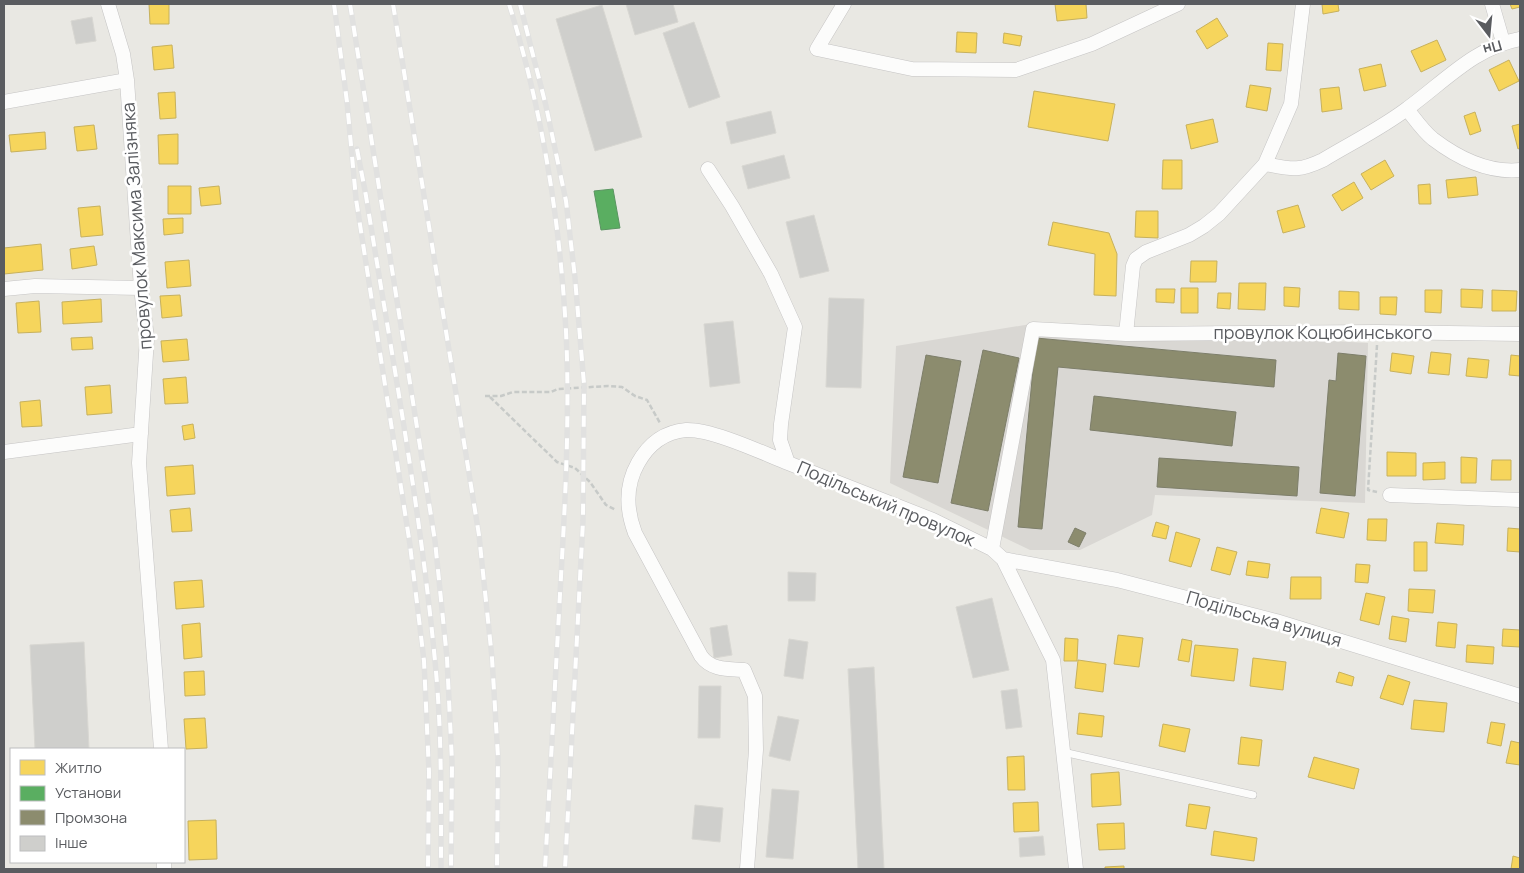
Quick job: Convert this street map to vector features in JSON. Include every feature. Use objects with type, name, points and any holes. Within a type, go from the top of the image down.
[{"type":"street","name":"провулок Максима Залізняка","points":[[108,4],[123,54],[127,80],[141,288],[147,338],[139,464],[161,748]]},
{"type":"street","points":[[844,4],[817,49],[912,69],[1016,70],[1092,44],[1178,4]]},
{"type":"street","points":[[1126,334],[1133,266],[1136,259],[1146,252],[1189,235],[1204,226],[1219,214],[1265,164],[1291,104],[1302,4]]},
{"type":"street","points":[[1492,4],[1503,42]]},
{"type":"street","points":[[1265,164],[1295,170],[1309,167],[1407,109],[1486,49],[1503,42],[1520,39]]},
{"type":"street","points":[[4,102],[127,80]]},
{"type":"street","points":[[1407,109],[1433,139],[1470,161],[1500,171],[1520,170]]},
{"type":"street","name":"Подільський провулок","points":[[708,169],[732,206],[771,274],[795,326],[780,440],[788,463],[933,520],[992,549],[1003,559],[1053,660],[1076,869]]},
{"type":"street","points":[[4,289],[35,286],[141,288]]},
{"type":"street","name":"провулок Коцюбинського","points":[[992,549],[1033,329],[1126,334],[1377,332],[1520,334]]},
{"type":"street","points":[[747,869],[756,750],[756,696],[744,670],[713,667],[706,662],[635,533],[629,517],[629,486],[634,470],[642,456],[653,443],[667,435],[686,430],[728,440],[788,463]]},
{"type":"street","points":[[4,452],[141,434]]},
{"type":"street","points":[[1390,495],[1520,500]]},
{"type":"street","name":"Подільська вулиця","points":[[1003,559],[1117,580],[1276,621],[1520,696]]},
{"type":"lane","points":[[1063,752],[1253,795]]},
{"type":"path","points":[[1377,332],[1368,490],[1390,495]]},
{"type":"path","points":[[485,396],[501,396],[512,392],[550,392],[576,387],[622,387],[635,396],[647,400],[667,435]]},
{"type":"path","points":[[489,396],[557,462],[575,468],[590,482],[606,505],[629,517]]},
{"type":"shaded area","points":[[1031,324],[1368,343],[1365,503],[1155,495],[1152,515],[1080,550],[1030,550],[890,483],[896,346]]},
{"type":"building: Житло","points":[[149,4],[169,4],[169,24],[150,24]]},
{"type":"building: Житло","points":[[1055,4],[1086,4],[1087,18],[1057,21]]},
{"type":"building: Житло","points":[[1322,4],[1338,4],[1339,11],[1323,14]]},
{"type":"building: Житло","points":[[1510,4],[1520,4],[1520,7],[1512,9]]},
{"type":"building: Житло","points":[[1217,18],[1228,36],[1207,49],[1196,31]]},
{"type":"building: Житло","points":[[957,32],[977,33],[976,53],[956,52]]},
{"type":"building: Житло","points":[[1004,33],[1022,36],[1020,46],[1003,43]]},
{"type":"building: Житло","points":[[1437,40],[1446,60],[1421,72],[1411,51]]},
{"type":"building: Житло","points":[[1268,43],[1283,44],[1281,71],[1266,70]]},
{"type":"building: Житло","points":[[172,45],[174,68],[154,70],[152,47]]},
{"type":"building: Житло","points":[[1509,60],[1519,81],[1499,91],[1489,70]]},
{"type":"building: Житло","points":[[1381,64],[1386,86],[1364,91],[1359,69]]},
{"type":"building: Житло","points":[[1250,85],[1271,88],[1267,111],[1246,107]]},
{"type":"building: Житло","points":[[1339,87],[1342,109],[1322,112],[1320,89]]},
{"type":"building: Житло","points":[[1034,91],[1115,104],[1108,141],[1028,127]]},
{"type":"building: Житло","points":[[175,92],[176,118],[160,119],[158,93]]},
{"type":"building: Житло","points":[[1475,112],[1481,131],[1470,135],[1464,116]]},
{"type":"building: Житло","points":[[1213,119],[1218,142],[1191,149],[1186,125]]},
{"type":"building: Житло","points":[[1520,124],[1520,148],[1518,149],[1512,126]]},
{"type":"building: Житло","points":[[94,125],[97,149],[77,151],[74,127]]},
{"type":"building: Житло","points":[[45,132],[46,149],[11,152],[9,135]]},
{"type":"building: Житло","points":[[178,134],[178,164],[159,164],[158,135]]},
{"type":"building: Житло","points":[[1163,160],[1182,160],[1182,189],[1162,189]]},
{"type":"building: Житло","points":[[1385,160],[1394,176],[1371,190],[1361,174]]},
{"type":"building: Житло","points":[[1476,177],[1478,195],[1448,198],[1446,180]]},
{"type":"building: Житло","points":[[1354,182],[1363,198],[1342,211],[1332,195]]},
{"type":"building: Житло","points":[[1430,184],[1431,204],[1419,204],[1418,185]]},
{"type":"building: Житло","points":[[168,186],[191,186],[191,214],[168,214]]},
{"type":"building: Житло","points":[[219,186],[221,204],[201,206],[199,188]]},
{"type":"building: Житло","points":[[1298,205],[1305,227],[1283,233],[1277,211]]},
{"type":"building: Житло","points":[[100,206],[103,235],[81,237],[78,208]]},
{"type":"building: Житло","points":[[1136,211],[1158,211],[1158,238],[1135,237]]},
{"type":"building: Житло","points":[[183,218],[183,233],[164,235],[163,219]]},
{"type":"building: Житло","points":[[1053,222],[1109,233],[1117,254],[1116,296],[1094,295],[1095,254],[1048,245]]},
{"type":"building: Житло","points":[[41,244],[43,270],[4,274],[4,248]]},
{"type":"building: Житло","points":[[94,246],[97,265],[72,269],[70,249]]},
{"type":"building: Житло","points":[[189,260],[191,286],[167,288],[165,262]]},
{"type":"building: Житло","points":[[1191,261],[1217,261],[1216,282],[1190,282]]},
{"type":"building: Житло","points":[[1239,283],[1266,283],[1265,310],[1238,309]]},
{"type":"building: Житло","points":[[1284,287],[1300,288],[1299,307],[1284,306]]},
{"type":"building: Житло","points":[[1181,288],[1198,288],[1198,313],[1181,313]]},
{"type":"building: Житло","points":[[1156,289],[1175,289],[1174,303],[1156,302]]},
{"type":"building: Житло","points":[[1461,289],[1483,290],[1482,308],[1461,307]]},
{"type":"building: Житло","points":[[1425,290],[1442,290],[1441,313],[1425,312]]},
{"type":"building: Житло","points":[[1492,290],[1517,291],[1516,311],[1492,311]]},
{"type":"building: Житло","points":[[1339,291],[1359,292],[1359,310],[1339,309]]},
{"type":"building: Житло","points":[[1218,293],[1231,293],[1230,309],[1217,308]]},
{"type":"building: Житло","points":[[180,295],[182,316],[162,318],[160,296]]},
{"type":"building: Житло","points":[[1380,297],[1397,297],[1396,315],[1380,314]]},
{"type":"building: Житло","points":[[101,299],[102,322],[63,324],[62,302]]},
{"type":"building: Житло","points":[[39,301],[41,332],[18,333],[16,303]]},
{"type":"building: Житло","points":[[92,337],[93,349],[72,350],[71,338]]},
{"type":"building: Житло","points":[[187,339],[189,360],[163,362],[161,341]]},
{"type":"building: Житло","points":[[1431,352],[1451,354],[1449,375],[1428,373]]},
{"type":"building: Житло","points":[[1392,353],[1414,356],[1411,374],[1390,371]]},
{"type":"building: Житло","points":[[1511,355],[1520,356],[1520,376],[1509,375]]},
{"type":"building: Житло","points":[[1468,358],[1489,360],[1487,378],[1466,376]]},
{"type":"building: Житло","points":[[186,377],[188,403],[165,404],[163,379]]},
{"type":"building: Житло","points":[[110,385],[112,413],[87,415],[85,387]]},
{"type":"building: Житло","points":[[40,400],[42,426],[22,427],[20,402]]},
{"type":"building: Житло","points":[[193,424],[195,438],[184,440],[182,426]]},
{"type":"building: Житло","points":[[1387,452],[1416,453],[1416,476],[1387,476]]},
{"type":"building: Житло","points":[[1461,457],[1477,458],[1476,483],[1461,483]]},
{"type":"building: Житло","points":[[1492,460],[1511,460],[1511,480],[1491,480]]},
{"type":"building: Житло","points":[[1445,462],[1445,479],[1423,480],[1423,463]]},
{"type":"building: Житло","points":[[193,465],[195,494],[167,496],[165,467]]},
{"type":"building: Житло","points":[[190,508],[192,531],[172,532],[170,510]]},
{"type":"building: Житло","points":[[1321,508],[1349,513],[1344,538],[1316,533]]},
{"type":"building: Житло","points":[[1368,519],[1387,519],[1386,541],[1367,540]]},
{"type":"building: Житло","points":[[1156,522],[1169,526],[1166,539],[1152,536]]},
{"type":"building: Житло","points":[[1437,523],[1464,525],[1463,545],[1435,543]]},
{"type":"building: Житло","points":[[1508,528],[1520,529],[1520,552],[1507,551]]},
{"type":"building: Житло","points":[[1176,532],[1200,539],[1191,567],[1169,561]]},
{"type":"building: Житло","points":[[1414,542],[1427,542],[1427,571],[1414,571]]},
{"type":"building: Житло","points":[[1217,547],[1237,552],[1230,575],[1211,570]]},
{"type":"building: Житло","points":[[1248,561],[1270,564],[1268,578],[1246,575]]},
{"type":"building: Житло","points":[[1356,564],[1370,565],[1368,583],[1355,582]]},
{"type":"building: Житло","points":[[1291,577],[1321,577],[1321,599],[1290,599]]},
{"type":"building: Житло","points":[[202,580],[204,607],[176,609],[174,582]]},
{"type":"building: Житло","points":[[1409,589],[1435,590],[1433,613],[1408,611]]},
{"type":"building: Житло","points":[[1366,593],[1385,597],[1379,625],[1360,620]]},
{"type":"building: Житло","points":[[1392,616],[1409,619],[1406,642],[1389,639]]},
{"type":"building: Житло","points":[[1438,622],[1457,624],[1455,648],[1436,646]]},
{"type":"building: Житло","points":[[200,623],[202,657],[184,659],[182,625]]},
{"type":"building: Житло","points":[[1503,629],[1520,630],[1520,647],[1502,646]]},
{"type":"building: Житло","points":[[1118,635],[1143,638],[1139,667],[1114,664]]},
{"type":"building: Житло","points":[[1065,638],[1078,639],[1077,661],[1064,661]]},
{"type":"building: Житло","points":[[1182,639],[1192,641],[1189,662],[1178,660]]},
{"type":"building: Житло","points":[[1195,645],[1238,649],[1234,681],[1191,676]]},
{"type":"building: Житло","points":[[1467,645],[1494,647],[1493,664],[1466,662]]},
{"type":"building: Житло","points":[[1253,658],[1286,662],[1283,690],[1250,686]]},
{"type":"building: Житло","points":[[1078,660],[1106,664],[1103,692],[1075,688]]},
{"type":"building: Житло","points":[[204,671],[205,695],[185,696],[184,672]]},
{"type":"building: Житло","points":[[1339,672],[1354,677],[1352,686],[1336,682]]},
{"type":"building: Житло","points":[[1388,675],[1410,682],[1403,705],[1380,698]]},
{"type":"building: Житло","points":[[1414,700],[1447,703],[1444,732],[1411,729]]},
{"type":"building: Житло","points":[[1079,713],[1104,716],[1102,737],[1077,734]]},
{"type":"building: Житло","points":[[205,718],[207,748],[186,749],[184,719]]},
{"type":"building: Житло","points":[[1491,722],[1505,724],[1501,746],[1487,743]]},
{"type":"building: Житло","points":[[1163,724],[1190,729],[1185,752],[1159,746]]},
{"type":"building: Житло","points":[[1241,737],[1262,740],[1259,766],[1238,764]]},
{"type":"building: Житло","points":[[1511,741],[1520,743],[1520,765],[1506,763]]},
{"type":"building: Житло","points":[[1024,756],[1025,790],[1008,790],[1007,757]]},
{"type":"building: Житло","points":[[1314,757],[1359,769],[1354,789],[1308,777]]},
{"type":"building: Житло","points":[[1119,772],[1121,805],[1092,807],[1091,774]]},
{"type":"building: Житло","points":[[1038,802],[1039,831],[1014,832],[1013,803]]},
{"type":"building: Житло","points":[[1189,804],[1210,807],[1206,829],[1186,826]]},
{"type":"building: Житло","points":[[216,820],[217,859],[189,860],[188,821]]},
{"type":"building: Житло","points":[[1124,823],[1125,849],[1099,850],[1097,824]]},
{"type":"building: Житло","points":[[1214,831],[1257,838],[1254,861],[1211,855]]},
{"type":"building: Житло","points":[[1513,856],[1520,858],[1520,869],[1511,869]]},
{"type":"building: Житло","points":[[1124,866],[1124,869],[1105,869],[1105,867]]},
{"type":"building: Установи","points":[[613,189],[620,228],[601,230],[594,191]]},
{"type":"building: Промзона","points":[[1036,338],[1276,360],[1274,387],[1058,367],[1042,529],[1018,527]]},
{"type":"building: Промзона","points":[[983,350],[1019,358],[988,511],[951,503]]},
{"type":"building: Промзона","points":[[1338,353],[1366,356],[1355,496],[1320,493],[1329,380],[1336,381]]},
{"type":"building: Промзона","points":[[926,355],[961,361],[938,483],[903,477]]},
{"type":"building: Промзона","points":[[1094,396],[1236,412],[1232,446],[1090,430]]},
{"type":"building: Промзона","points":[[1159,458],[1299,467],[1297,496],[1157,487]]},
{"type":"building: Промзона","points":[[1075,528],[1086,533],[1079,547],[1068,542]]},
{"type":"building: Інше","points":[[626,4],[673,4],[678,22],[635,35]]},
{"type":"building: Інше","points":[[602,5],[642,137],[595,151],[556,19]]},
{"type":"building: Інше","points":[[92,17],[96,41],[76,44],[71,21]]},
{"type":"building: Інше","points":[[694,22],[720,97],[689,108],[663,33]]},
{"type":"building: Інше","points":[[771,111],[776,133],[731,144],[726,122]]},
{"type":"building: Інше","points":[[784,155],[790,178],[748,189],[742,166]]},
{"type":"building: Інше","points":[[814,215],[829,271],[800,278],[786,222]]},
{"type":"building: Інше","points":[[829,298],[864,299],[861,388],[826,387]]},
{"type":"building: Інше","points":[[733,321],[740,383],[710,387],[704,324]]},
{"type":"building: Інше","points":[[788,572],[816,573],[815,601],[788,601]]},
{"type":"building: Інше","points":[[992,598],[1009,670],[973,678],[956,607]]},
{"type":"building: Інше","points":[[727,625],[732,655],[714,658],[710,628]]},
{"type":"building: Інше","points":[[789,639],[808,642],[803,679],[784,676]]},
{"type":"building: Інше","points":[[84,642],[89,748],[35,748],[30,645]]},
{"type":"building: Інше","points":[[874,667],[884,869],[858,869],[848,669]]},
{"type":"building: Інше","points":[[699,686],[721,686],[720,738],[698,738]]},
{"type":"building: Інше","points":[[1017,689],[1022,727],[1006,729],[1001,691]]},
{"type":"building: Інше","points":[[778,716],[799,720],[790,761],[769,756]]},
{"type":"building: Інше","points":[[772,789],[799,791],[793,859],[766,857]]},
{"type":"building: Інше","points":[[695,805],[723,808],[720,842],[692,839]]},
{"type":"building: Інше","points":[[1043,836],[1045,855],[1020,857],[1019,838]]},
{"type":"railway","points":[[334,4],[347,102],[356,199],[410,545],[424,661],[429,772],[428,869]]},
{"type":"railway","points":[[350,4],[435,541],[447,658],[452,762],[451,869]]},
{"type":"railway","points":[[393,4],[479,535],[492,658],[498,757],[497,869]]},
{"type":"railway","points":[[509,4],[531,84],[548,166],[559,248],[566,331],[567,430],[565,495],[545,869]]},
{"type":"railway","points":[[520,4],[546,106],[566,201],[584,384],[583,521],[565,869]]},
{"type":"railway","points":[[357,149],[404,428],[429,603],[439,713],[441,869]]}]
